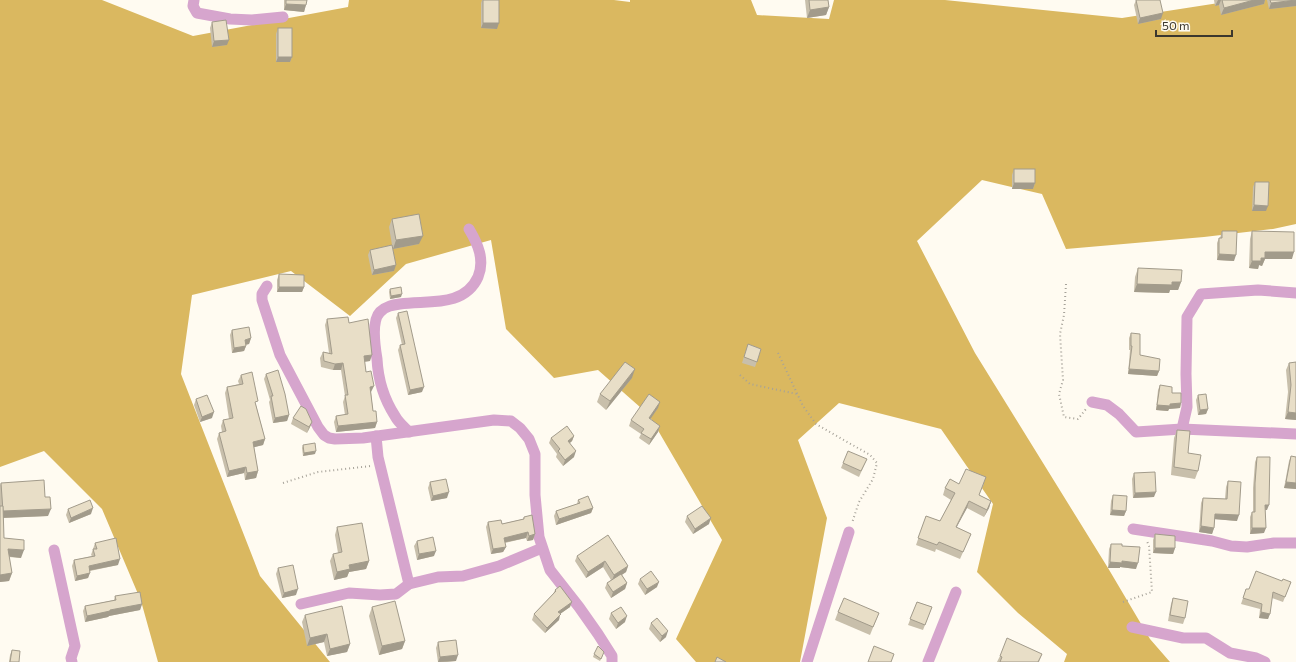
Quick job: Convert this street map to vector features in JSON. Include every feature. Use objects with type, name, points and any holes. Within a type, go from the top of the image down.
[{"type":"street","points":[[194,0],[193,6],[197,13],[230,19],[252,20],[283,18]]},
{"type":"street","points":[[409,432],[395,417],[384,394],[378,372],[374,336],[378,315],[381,311],[391,305],[449,300],[467,293],[477,280],[481,265],[479,249],[470,229]]},
{"type":"street","points":[[267,286],[262,294],[262,300],[280,355],[321,431],[328,438],[335,439],[376,436],[494,420],[511,421],[520,428],[529,439],[535,454],[535,495],[539,537],[550,570],[598,634],[612,656],[612,662]]},
{"type":"street","points":[[1182,429],[1187,407],[1187,317],[1201,294],[1258,290],[1296,293]]},
{"type":"street","points":[[1092,402],[1106,405],[1119,414],[1136,432],[1182,429],[1296,434]]},
{"type":"street","points":[[376,436],[380,465],[409,584]]},
{"type":"street","points":[[1138,530],[1212,541],[1231,546],[1247,547],[1274,543],[1296,543]]},
{"type":"street","points":[[807,662],[849,532]]},
{"type":"street","points":[[301,604],[349,594],[396,594],[409,584],[438,577],[463,576],[499,566],[542,548]]},
{"type":"street","points":[[54,550],[74,646],[71,658],[72,662]]},
{"type":"street","points":[[928,662],[956,592]]},
{"type":"street","points":[[1132,627],[1183,638],[1206,638],[1230,653],[1256,658],[1265,662]]},
{"type":"path","points":[[1066,284],[1064,315],[1060,334],[1063,380],[1059,394],[1064,417],[1078,419],[1092,402]]},
{"type":"path","points":[[778,353],[803,406],[816,424],[870,455],[877,463],[873,479],[859,502],[849,532]]},
{"type":"path","points":[[740,375],[750,384],[797,394]]},
{"type":"path","points":[[283,483],[318,472],[380,465]]},
{"type":"path","points":[[1123,602],[1152,592],[1149,546],[1138,530]]},
{"type":"shaded area","points":[[0,0],[102,0],[193,36],[348,7],[349,0],[614,0],[630,2],[630,0],[751,0],[757,15],[829,19],[834,0],[945,0],[1122,18],[1238,0],[1296,0],[1296,224],[1273,229],[1204,237],[1066,249],[1042,194],[982,180],[917,241],[975,353],[1108,568],[1150,639],[1170,662],[1064,662],[1067,654],[1018,613],[977,572],[993,504],[941,429],[839,403],[798,440],[827,518],[800,662],[696,662],[676,639],[722,540],[649,415],[598,370],[554,378],[506,329],[491,240],[406,264],[350,316],[291,271],[192,295],[181,374],[260,576],[330,662],[158,662],[141,601],[102,509],[44,451],[0,467]]},
{"type":"building","points":[[286,0],[307,0],[306,5],[286,4]]},
{"type":"building","points":[[483,0],[499,0],[499,23],[483,23]]},
{"type":"building","points":[[809,0],[828,0],[829,7],[810,10]]},
{"type":"building","points":[[1136,0],[1160,0],[1163,13],[1140,18]]},
{"type":"building","points":[[1222,0],[1254,0],[1224,8]]},
{"type":"building","points":[[1270,0],[1296,0],[1271,3]]},
{"type":"building","points":[[226,20],[229,40],[214,41],[212,22]]},
{"type":"building","points":[[278,28],[292,28],[292,57],[278,57]]},
{"type":"building","points":[[1014,169],[1035,169],[1035,183],[1014,183]]},
{"type":"building","points":[[1255,182],[1269,182],[1268,206],[1254,205]]},
{"type":"building","points":[[419,214],[423,236],[396,240],[392,219]]},
{"type":"building","points":[[1222,231],[1237,231],[1236,255],[1219,254],[1219,238],[1222,238]]},
{"type":"building","points":[[1252,231],[1294,232],[1294,252],[1265,252],[1265,258],[1261,258],[1261,261],[1252,261]]},
{"type":"building","points":[[392,245],[396,265],[374,270],[370,250]]},
{"type":"building","points":[[1138,268],[1182,270],[1181,282],[1172,282],[1172,285],[1137,284]]},
{"type":"building","points":[[279,274],[304,275],[304,287],[279,287]]},
{"type":"building","points":[[401,287],[402,294],[391,296],[390,289]]},
{"type":"building","points":[[407,311],[424,387],[410,390],[400,345],[405,344],[398,313]]},
{"type":"building","points":[[348,317],[349,323],[368,319],[372,355],[364,356],[366,372],[371,371],[374,386],[370,387],[373,411],[376,411],[377,422],[338,426],[336,416],[348,414],[345,395],[348,395],[343,363],[335,364],[324,361],[323,352],[332,354],[327,319]]},
{"type":"building","points":[[249,327],[251,338],[245,340],[246,346],[234,348],[232,330]]},
{"type":"building","points":[[1131,333],[1140,334],[1140,355],[1160,359],[1159,371],[1129,369],[1132,346]]},
{"type":"building","points":[[748,344],[761,349],[757,362],[744,357]]},
{"type":"building","points":[[625,362],[635,369],[610,401],[600,394]]},
{"type":"building","points":[[1296,362],[1296,413],[1288,412],[1291,385],[1289,363]]},
{"type":"building","points":[[278,370],[289,415],[275,418],[271,396],[273,396],[266,374]]},
{"type":"building","points":[[252,372],[258,401],[255,402],[265,439],[253,442],[258,471],[247,473],[246,467],[229,471],[219,433],[226,431],[223,420],[233,418],[227,387],[243,384],[241,375]]},
{"type":"building","points":[[1160,385],[1172,387],[1172,393],[1181,393],[1181,403],[1170,404],[1170,406],[1157,405]]},
{"type":"building","points":[[649,394],[660,402],[649,418],[660,426],[651,439],[641,433],[644,429],[631,420]]},
{"type":"building","points":[[1206,394],[1208,409],[1200,410],[1198,395]]},
{"type":"building","points":[[207,395],[214,412],[202,417],[196,399]]},
{"type":"building","points":[[301,406],[306,409],[312,422],[309,427],[293,418]]},
{"type":"building","points":[[567,426],[574,436],[568,441],[576,451],[565,460],[558,451],[560,449],[551,438]]},
{"type":"building","points":[[1177,430],[1190,431],[1188,453],[1201,455],[1198,471],[1174,467]]},
{"type":"building","points":[[315,443],[316,451],[304,453],[303,445]]},
{"type":"building","points":[[848,451],[867,459],[861,471],[843,463]]},
{"type":"building","points":[[1291,456],[1296,457],[1296,483],[1286,482]]},
{"type":"building","points":[[1257,457],[1270,457],[1269,505],[1265,505],[1266,528],[1252,528],[1252,512],[1255,512]]},
{"type":"building","points":[[966,469],[986,477],[979,495],[991,501],[987,510],[969,501],[956,527],[971,534],[963,552],[939,542],[937,545],[918,538],[926,516],[940,521],[955,493],[945,488],[950,479],[959,484]]},
{"type":"building","points":[[1155,472],[1156,492],[1135,493],[1134,473]]},
{"type":"building","points":[[446,479],[449,492],[433,496],[430,482]]},
{"type":"building","points":[[44,480],[45,497],[50,497],[51,509],[3,511],[1,483]]},
{"type":"building","points":[[1228,481],[1241,482],[1239,515],[1215,514],[1214,528],[1201,526],[1203,498],[1227,499]]},
{"type":"building","points":[[1113,495],[1127,496],[1126,511],[1112,510]]},
{"type":"building","points":[[588,496],[593,508],[559,519],[556,511],[580,503],[578,500]]},
{"type":"building","points":[[90,500],[93,508],[71,518],[68,509]]},
{"type":"building","points":[[0,506],[3,506],[4,538],[24,540],[24,550],[8,549],[12,573],[0,575]]},
{"type":"building","points":[[702,506],[711,518],[695,529],[687,516]]},
{"type":"building","points":[[532,515],[535,534],[529,536],[528,532],[504,538],[506,547],[493,549],[488,522],[501,520],[502,524],[524,519],[524,517]]},
{"type":"building","points":[[362,523],[369,561],[349,565],[350,569],[337,572],[333,554],[342,552],[337,527]]},
{"type":"building","points":[[1155,534],[1175,536],[1175,548],[1155,548]]},
{"type":"building","points":[[608,535],[628,566],[614,575],[605,561],[588,572],[577,556]]},
{"type":"building","points":[[433,537],[436,551],[419,554],[417,541]]},
{"type":"building","points":[[116,538],[120,559],[89,566],[90,573],[77,576],[74,560],[95,556],[93,549],[97,549],[95,543]]},
{"type":"building","points":[[1111,544],[1140,547],[1138,563],[1122,561],[1122,563],[1110,562]]},
{"type":"building","points":[[293,565],[298,589],[284,593],[278,568]]},
{"type":"building","points":[[651,571],[659,582],[647,589],[640,579]]},
{"type":"building","points":[[1256,571],[1282,581],[1283,579],[1291,582],[1285,597],[1273,592],[1270,614],[1261,612],[1262,604],[1243,598],[1246,589],[1249,589]]},
{"type":"building","points":[[621,574],[627,583],[613,592],[607,583]]},
{"type":"building","points":[[560,586],[572,602],[558,612],[561,614],[547,628],[534,614]]},
{"type":"building","points":[[140,592],[142,604],[87,616],[85,606],[116,600],[115,596]]},
{"type":"building","points":[[844,598],[879,613],[873,627],[838,612]]},
{"type":"building","points":[[1173,598],[1188,601],[1185,618],[1170,615]]},
{"type":"building","points":[[395,601],[405,641],[382,646],[372,607]]},
{"type":"building","points":[[917,602],[932,607],[925,625],[910,619]]},
{"type":"building","points":[[342,606],[350,644],[330,649],[327,634],[310,638],[305,615]]},
{"type":"building","points":[[621,607],[627,616],[618,623],[611,613]]},
{"type":"building","points":[[657,618],[668,631],[662,636],[651,623]]},
{"type":"building","points":[[1007,638],[1042,654],[1038,662],[1000,662],[1002,657],[1000,656]]},
{"type":"building","points":[[456,640],[458,655],[440,657],[438,642]]},
{"type":"building","points":[[598,646],[604,652],[601,659],[594,654]]},
{"type":"building","points":[[874,646],[894,654],[891,662],[868,662]]},
{"type":"building","points":[[12,650],[20,651],[19,662],[10,662]]},
{"type":"building","points":[[717,657],[726,662],[715,662]]}]
